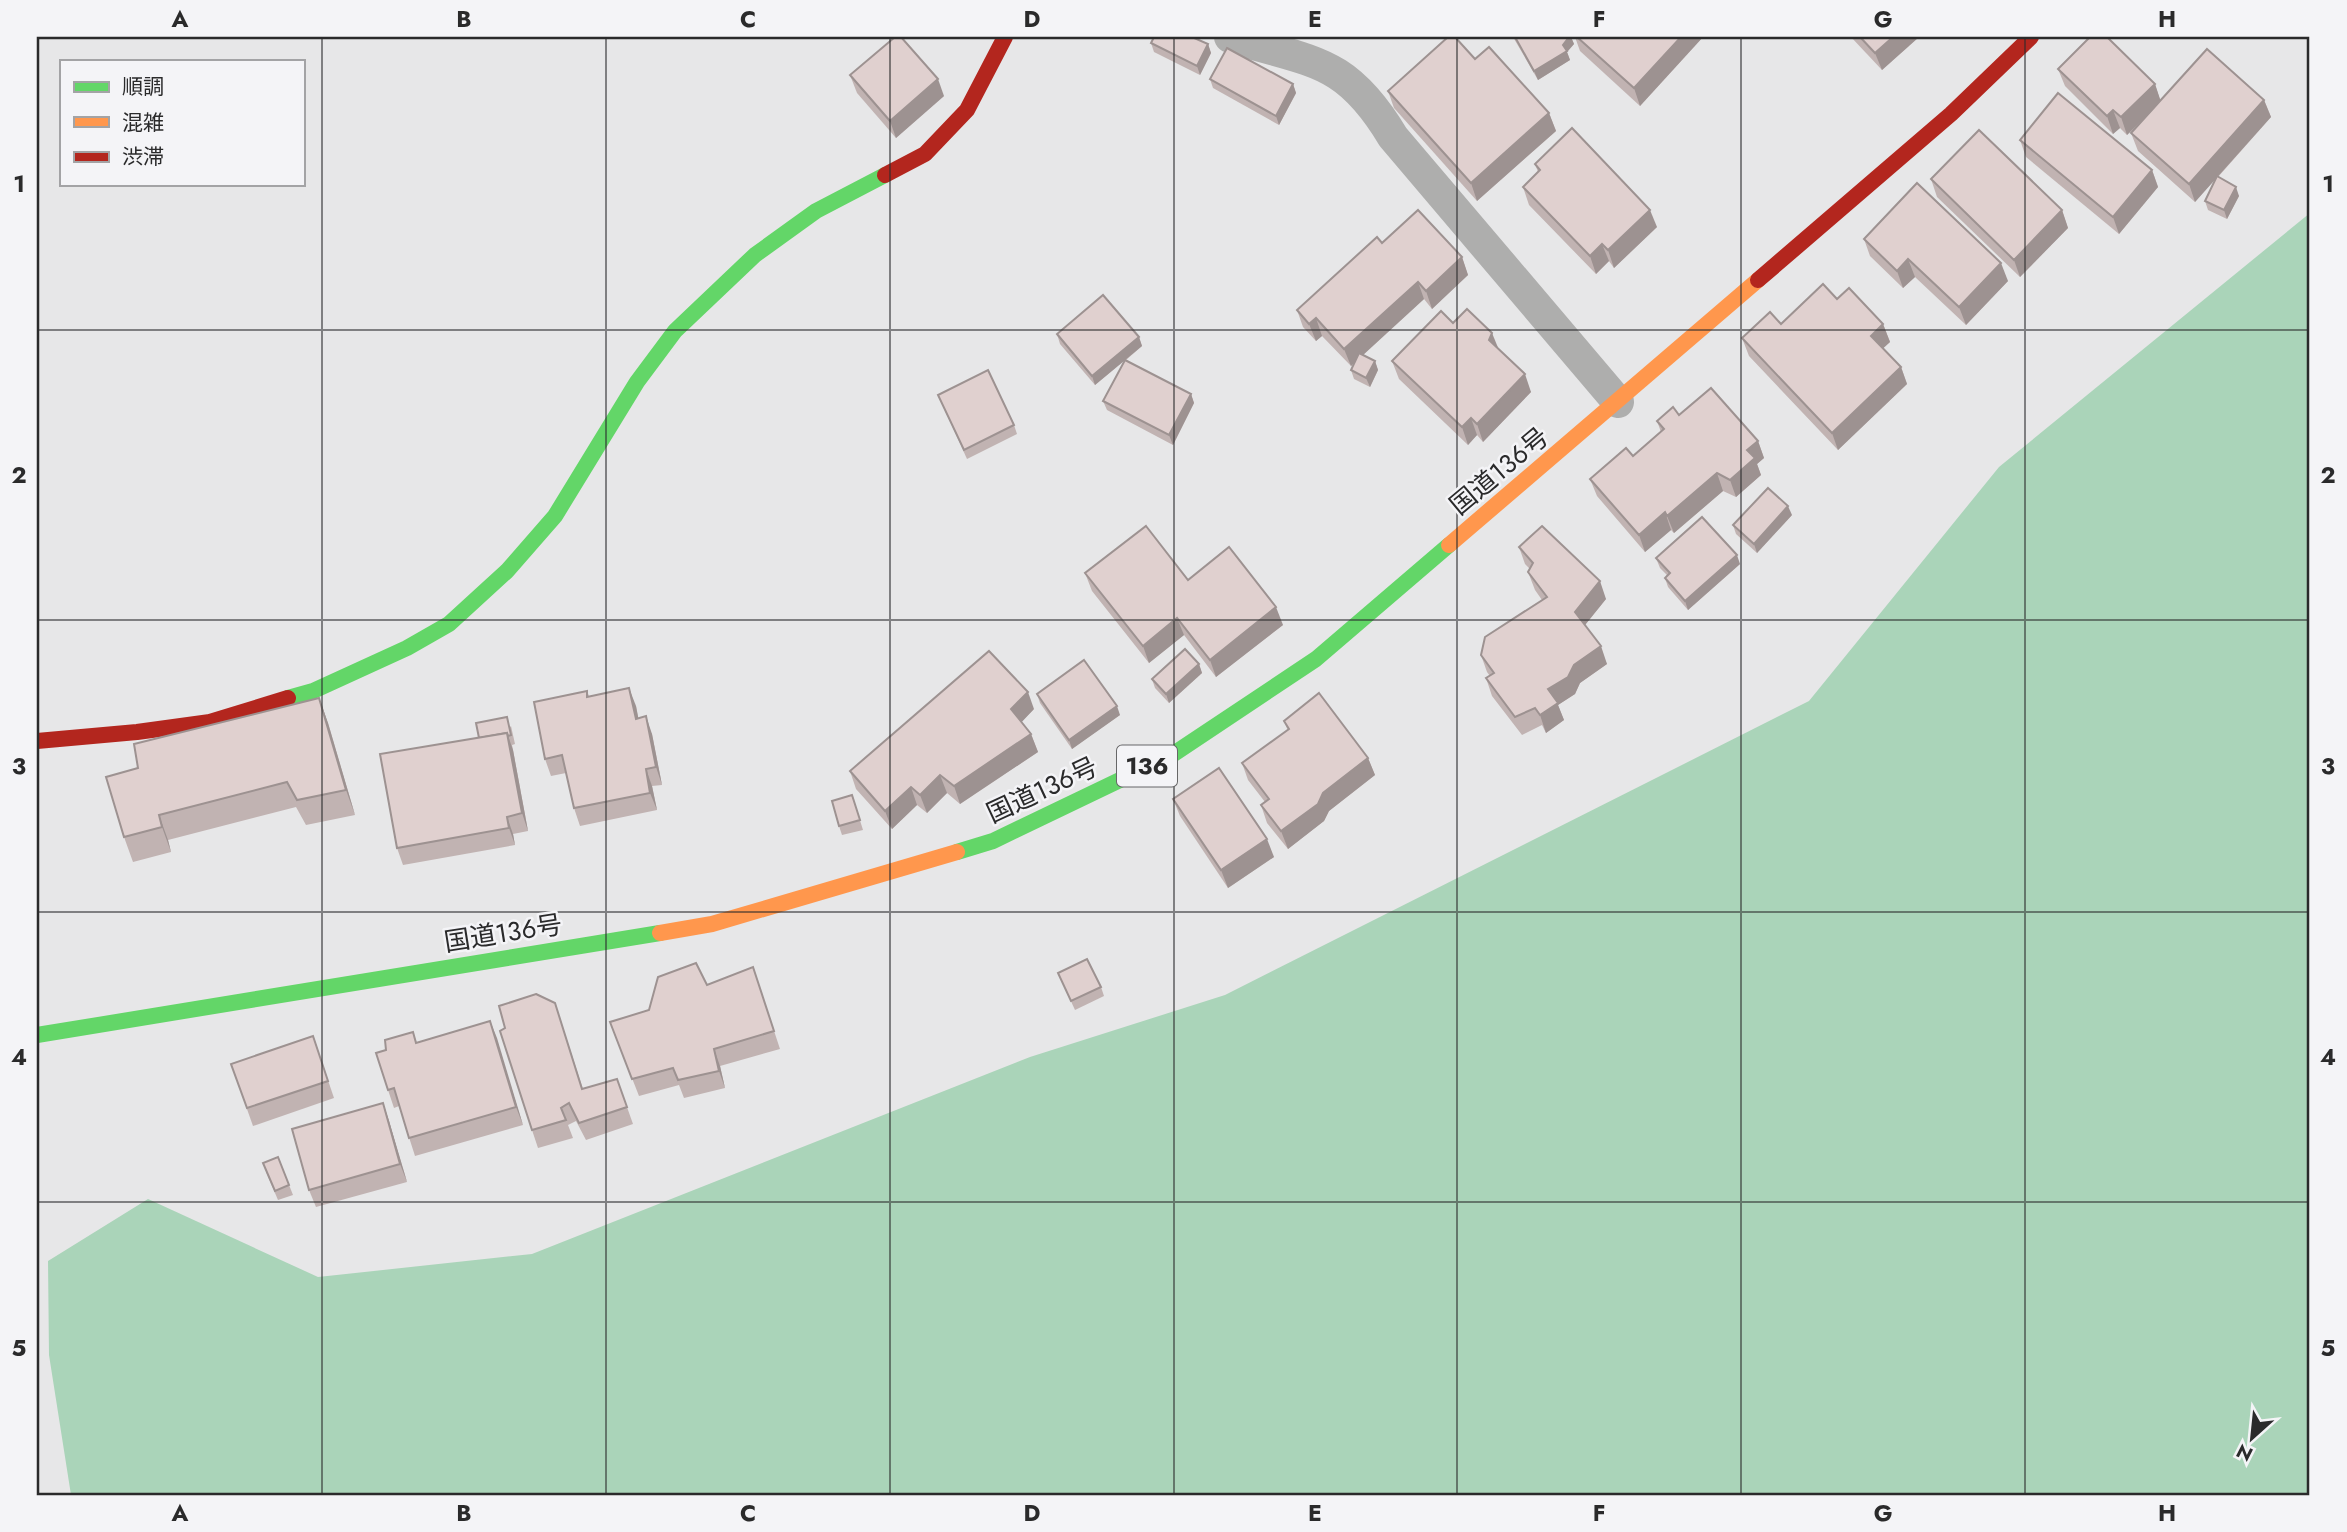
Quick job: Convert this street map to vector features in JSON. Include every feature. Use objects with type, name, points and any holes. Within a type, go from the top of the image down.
[{"type":"main road","points":[[37,741],[210,722],[313,691],[407,649],[450,624],[507,571],[555,516],[637,382],[675,331],[755,255],[816,211],[925,154],[967,110],[1005,37]]},
{"type":"main road","name":"国道136号","points":[[37,1035],[712,924],[993,841],[1172,755],[1316,659],[1951,114],[2031,37]]},
{"type":"lane","points":[[1230,37],[1322,64],[1359,89],[1376,109],[1393,137],[1618,402]]},
{"type":"green space","points":[[2310,213],[2310,1495],[71,1495],[49,1355],[48,1261],[148,1199],[318,1277],[532,1254],[1030,1057],[1225,995],[1809,701],[1999,467]]},
{"type":"building","points":[[895,37],[901,37],[938,79],[890,121],[850,75]]},
{"type":"building","points":[[1154,37],[1192,37],[1208,44],[1197,66],[1151,43]]},
{"type":"building","points":[[1448,37],[1455,37],[1475,59],[1489,47],[1549,113],[1471,183],[1388,91]]},
{"type":"building","points":[[1515,37],[1569,37],[1563,45],[1567,51],[1534,71]]},
{"type":"building","points":[[1577,37],[1681,37],[1634,88]]},
{"type":"building","points":[[1860,37],[1893,37],[1875,53]]},
{"type":"building","points":[[2090,37],[2107,37],[2155,84],[2121,117],[2113,110],[2107,116],[2058,69]]},
{"type":"building","points":[[1227,48],[1293,84],[1276,116],[1210,79]]},
{"type":"building","points":[[2207,49],[2264,100],[2189,184],[2131,133]]},
{"type":"building","points":[[2058,93],[2152,170],[2113,217],[2020,140]]},
{"type":"building","points":[[1572,128],[1650,210],[1608,250],[1602,244],[1590,256],[1523,187],[1540,170],[1535,164]]},
{"type":"building","points":[[1979,130],[2062,210],[2014,260],[1931,179]]},
{"type":"building","points":[[2217,176],[2236,187],[2224,210],[2205,201]]},
{"type":"building","points":[[1917,183],[2001,263],[1959,307],[1908,259],[1897,271],[1864,239]]},
{"type":"building","points":[[1418,210],[1462,257],[1426,291],[1418,282],[1344,349],[1316,318],[1309,324],[1297,310],[1377,237],[1382,243]]},
{"type":"building","points":[[1823,284],[1837,299],[1849,288],[1883,324],[1871,336],[1901,367],[1832,433],[1742,338],[1770,312],[1781,324]]},
{"type":"building","points":[[1103,295],[1139,337],[1092,376],[1057,334]]},
{"type":"building","points":[[1467,309],[1492,333],[1489,340],[1525,374],[1477,424],[1471,418],[1462,427],[1392,361],[1441,311],[1453,323]]},
{"type":"building","points":[[1359,353],[1375,361],[1366,378],[1351,370]]},
{"type":"building","points":[[1125,360],[1191,394],[1169,435],[1103,401]]},
{"type":"building","points":[[988,370],[1014,425],[964,450],[938,395]]},
{"type":"building","points":[[1711,388],[1758,441],[1747,450],[1755,458],[1730,480],[1717,473],[1667,516],[1665,512],[1639,535],[1590,479],[1626,448],[1633,456],[1664,429],[1657,421],[1673,407],[1679,415]]},
{"type":"building","points":[[1768,488],[1788,506],[1754,544],[1733,525]]},
{"type":"building","points":[[1702,517],[1737,555],[1685,601],[1665,578],[1670,573],[1656,558]]},
{"type":"building","points":[[1146,526],[1188,580],[1229,547],[1276,607],[1210,660],[1177,618],[1143,646],[1085,573]]},
{"type":"building","points":[[1542,526],[1600,581],[1575,612],[1601,646],[1574,665],[1568,677],[1548,689],[1558,703],[1540,715],[1535,708],[1515,717],[1486,678],[1494,673],[1481,655],[1485,637],[1547,597],[1528,572],[1533,563],[1519,547]]},
{"type":"building","points":[[1185,649],[1199,664],[1166,694],[1152,679]]},
{"type":"building","points":[[989,651],[1028,692],[1011,709],[1031,734],[954,786],[940,775],[920,795],[911,787],[885,811],[850,771]]},
{"type":"building","points":[[1084,660],[1117,706],[1069,740],[1037,694]]},
{"type":"building","points":[[629,688],[636,719],[646,716],[656,767],[646,769],[650,793],[574,808],[562,755],[545,759],[534,702],[587,691],[587,697]]},
{"type":"building","points":[[1319,693],[1368,758],[1323,793],[1318,804],[1281,831],[1261,805],[1269,799],[1242,763],[1289,729],[1284,721]]},
{"type":"building","points":[[319,698],[346,790],[297,800],[287,782],[159,815],[162,827],[124,837],[106,777],[138,768],[134,744]]},
{"type":"building","points":[[507,717],[511,735],[508,736],[507,733],[479,738],[476,723]]},
{"type":"building","points":[[507,733],[522,813],[507,817],[509,828],[397,848],[380,754]]},
{"type":"building","points":[[1219,768],[1267,839],[1221,870],[1173,799]]},
{"type":"building","points":[[852,795],[860,820],[839,826],[832,801]]},
{"type":"building","points":[[1087,959],[1101,987],[1071,1001],[1058,973]]},
{"type":"building","points":[[696,963],[707,985],[753,967],[774,1031],[714,1049],[719,1071],[678,1080],[673,1068],[632,1079],[610,1022],[649,1010],[658,977]]},
{"type":"building","points":[[536,994],[555,1003],[582,1089],[617,1079],[627,1107],[579,1123],[569,1103],[561,1108],[566,1120],[532,1130],[500,1031],[505,1028],[499,1006]]},
{"type":"building","points":[[490,1021],[516,1107],[409,1138],[394,1088],[388,1090],[376,1053],[386,1050],[385,1040],[413,1032],[416,1043]]},
{"type":"building","points":[[313,1036],[328,1081],[247,1108],[231,1064]]},
{"type":"building","points":[[383,1103],[400,1164],[309,1190],[292,1129]]},
{"type":"building","points":[[278,1157],[289,1185],[275,1191],[263,1163]]},
{"type":"traffic: fast","points":[[288,698],[313,691],[407,648],[449,624],[507,571],[555,516],[637,382],[675,331],[755,255],[816,211],[885,175]]},
{"type":"traffic: fast","points":[[957,852],[993,841],[1172,755],[1316,659],[1449,545]]},
{"type":"traffic: fast","points":[[37,1035],[660,933]]},
{"type":"traffic: slow","points":[[1449,545],[1758,280]]},
{"type":"traffic: slow","points":[[660,933],[712,924],[957,852]]},
{"type":"traffic: jam","points":[[885,175],[925,154],[967,110],[1005,37]]},
{"type":"traffic: jam","points":[[1758,280],[1951,114],[2031,37]]},
{"type":"traffic: jam","points":[[37,741],[210,722],[288,698]]}]
